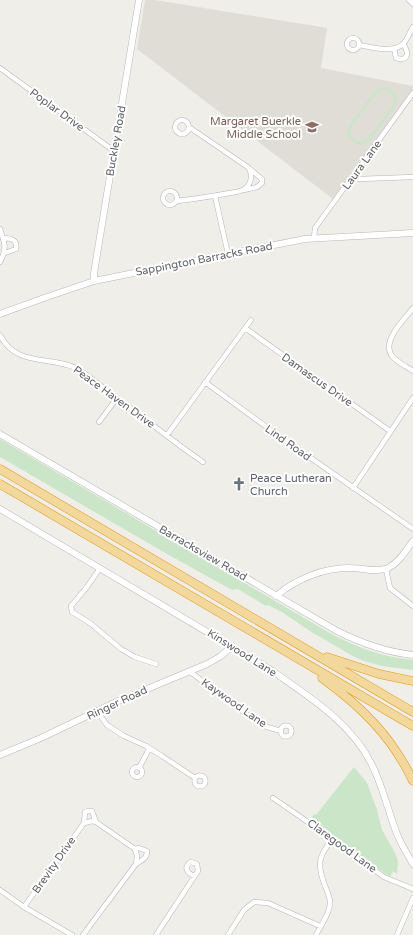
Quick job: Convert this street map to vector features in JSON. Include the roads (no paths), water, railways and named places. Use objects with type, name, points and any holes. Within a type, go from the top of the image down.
[{"type":"highway","points":[[0,469],[413,712]]},
{"type":"highway","points":[[0,484],[413,726]]},
{"type":"highway","points":[[312,652],[379,674],[413,681]]},
{"type":"highway","points":[[289,654],[353,701],[374,722],[396,750],[413,781]]},
{"type":"street","name":"Buckley Road","points":[[94,282],[94,273],[139,0]]},
{"type":"street","points":[[409,0],[413,4]]},
{"type":"street","points":[[359,46],[394,48],[403,44],[413,27]]},
{"type":"street","points":[[394,48],[396,58],[404,58],[407,56],[408,52],[403,44]]},
{"type":"street","name":"Poplar Drive","points":[[0,68],[114,151]]},
{"type":"street","name":"Laura Lane","points":[[314,238],[316,228],[413,93]]},
{"type":"street","points":[[177,201],[215,196],[257,187],[262,183],[262,179],[249,168],[189,127]]},
{"type":"street","points":[[242,190],[249,184],[252,174],[249,168]]},
{"type":"street","points":[[359,179],[413,177]]},
{"type":"street","points":[[215,196],[228,254]]},
{"type":"street","points":[[0,229],[5,253],[0,262]]},
{"type":"street","name":"Sappington Barracks Road","points":[[0,314],[94,282],[228,254],[314,238],[413,233]]},
{"type":"street","points":[[3,238],[13,239],[17,245],[16,249],[5,253]]},
{"type":"street","points":[[413,308],[390,338],[389,344],[393,357],[413,371]]},
{"type":"street","points":[[167,435],[251,320]]},
{"type":"street","name":"Damascus Drive","points":[[245,328],[390,431]]},
{"type":"street","name":"Peace Haven Drive","points":[[0,335],[14,353],[32,359],[71,365],[80,370],[203,462]]},
{"type":"street","name":"Lind Road","points":[[205,382],[272,431],[413,529]]},
{"type":"street","points":[[99,422],[117,398]]},
{"type":"street","points":[[353,488],[413,398]]},
{"type":"street","name":"Barracksview Road","points":[[0,434],[276,596],[349,637],[377,648],[413,655]]},
{"type":"street","name":"Kinswood Lane","points":[[0,509],[232,646],[303,693],[343,725],[360,744],[372,764],[384,793],[397,834],[413,864]]},
{"type":"street","points":[[276,596],[298,582],[331,570],[349,568],[378,570],[386,569],[396,562],[413,541]]},
{"type":"street","points":[[100,568],[71,606],[72,612],[94,626],[121,649],[135,657],[156,664]]},
{"type":"street","points":[[386,569],[390,588],[413,606]]},
{"type":"street","name":"Ringer Road","points":[[0,755],[41,738],[116,702],[221,656],[232,646]]},
{"type":"street","name":"Kaywood Lane","points":[[189,671],[264,726],[281,731]]},
{"type":"street","points":[[97,711],[107,725],[124,736],[162,756],[195,778]]},
{"type":"street","points":[[139,768],[149,749]]},
{"type":"street","name":"Claregood Lane","points":[[273,798],[384,877],[413,890]]},
{"type":"street","name":"Brevity Drive","points":[[24,907],[84,822],[85,812],[92,811],[96,822],[135,848],[144,849],[146,851],[146,856],[144,859],[136,864]]},
{"type":"street","points":[[84,822],[96,822]]},
{"type":"street","points":[[316,935],[328,910],[330,902],[321,876],[320,859],[323,851],[332,840]]},
{"type":"street","points":[[83,935],[136,864],[137,856],[135,848]]},
{"type":"street","points":[[156,935],[194,876]]},
{"type":"street","points":[[0,890],[24,907],[72,935]]},
{"type":"street","points":[[397,935],[413,898]]},
{"type":"street","points":[[228,935],[244,910],[254,902],[268,902],[320,926]]},
{"type":"place","name":"Margaret Buerkle Middle School","points":[[312,127]]},
{"type":"place","name":"Peace Lutheran Church","points":[[239,484]]}]
